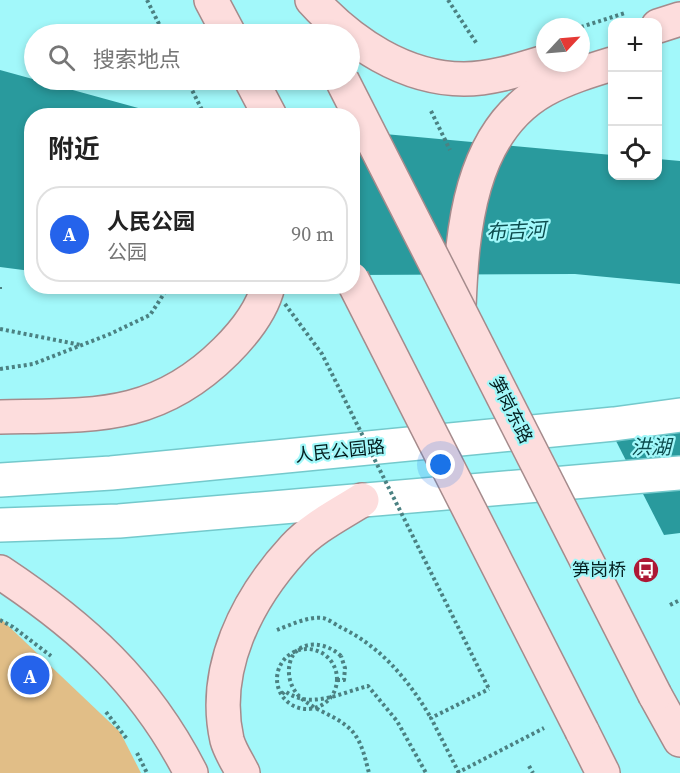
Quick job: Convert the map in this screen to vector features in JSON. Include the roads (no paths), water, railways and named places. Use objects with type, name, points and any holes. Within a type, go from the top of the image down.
[{"type":"main road","points":[[211,0],[224,24]]},
{"type":"main road","points":[[302,0],[314,24]]},
{"type":"main road","points":[[312,0],[336,24]]},
{"type":"main road","points":[[662,24],[680,19]]},
{"type":"main road","points":[[360,42],[412,71],[438,78],[466,79],[502,74],[536,65]]},
{"type":"main road","points":[[590,48],[608,42]]},
{"type":"main road","points":[[662,48],[680,42]]},
{"type":"main road","points":[[459,307],[461,252],[467,215],[472,194],[494,139],[514,114],[542,91],[575,76],[608,65]]},
{"type":"main road","points":[[252,90],[255,108]]},
{"type":"main road","points":[[256,90],[266,108]]},
{"type":"main road","name":"笋岗东路","points":[[347,90],[356,108]]},
{"type":"main road","name":"笋岗东路","points":[[360,115],[671,721]]},
{"type":"main road","points":[[360,294],[603,773]]},
{"type":"main road","points":[[0,417],[102,414],[139,408],[175,392],[207,370],[241,336],[265,296],[276,295]]},
{"type":"main road","name":"人民公园路","points":[[0,480],[123,472],[614,424],[680,415]]},
{"type":"main road","points":[[0,525],[119,521],[680,473]]},
{"type":"main road","points":[[243,773],[228,741],[223,689],[234,637],[264,586],[296,546],[362,500]]},
{"type":"main road","points":[[0,572],[88,636],[130,681],[172,737],[191,773]]},
{"type":"main road","points":[[582,732],[590,773]]},
{"type":"water","points":[[0,70],[24,77],[24,90],[73,90],[138,108],[24,108],[24,270],[0,267]]},
{"type":"water","name":"布吉河","points":[[360,132],[608,155],[608,180],[662,180],[662,159],[680,161],[680,284],[575,274],[360,275]]},
{"type":"water","name":"洪湖","points":[[680,398],[680,533],[664,535],[615,439],[664,401]]},
{"type":"place","name":"笋岗桥","points":[[646,570]]},
{"type":"place","name":"人民公园","points":[[30,675]]}]
